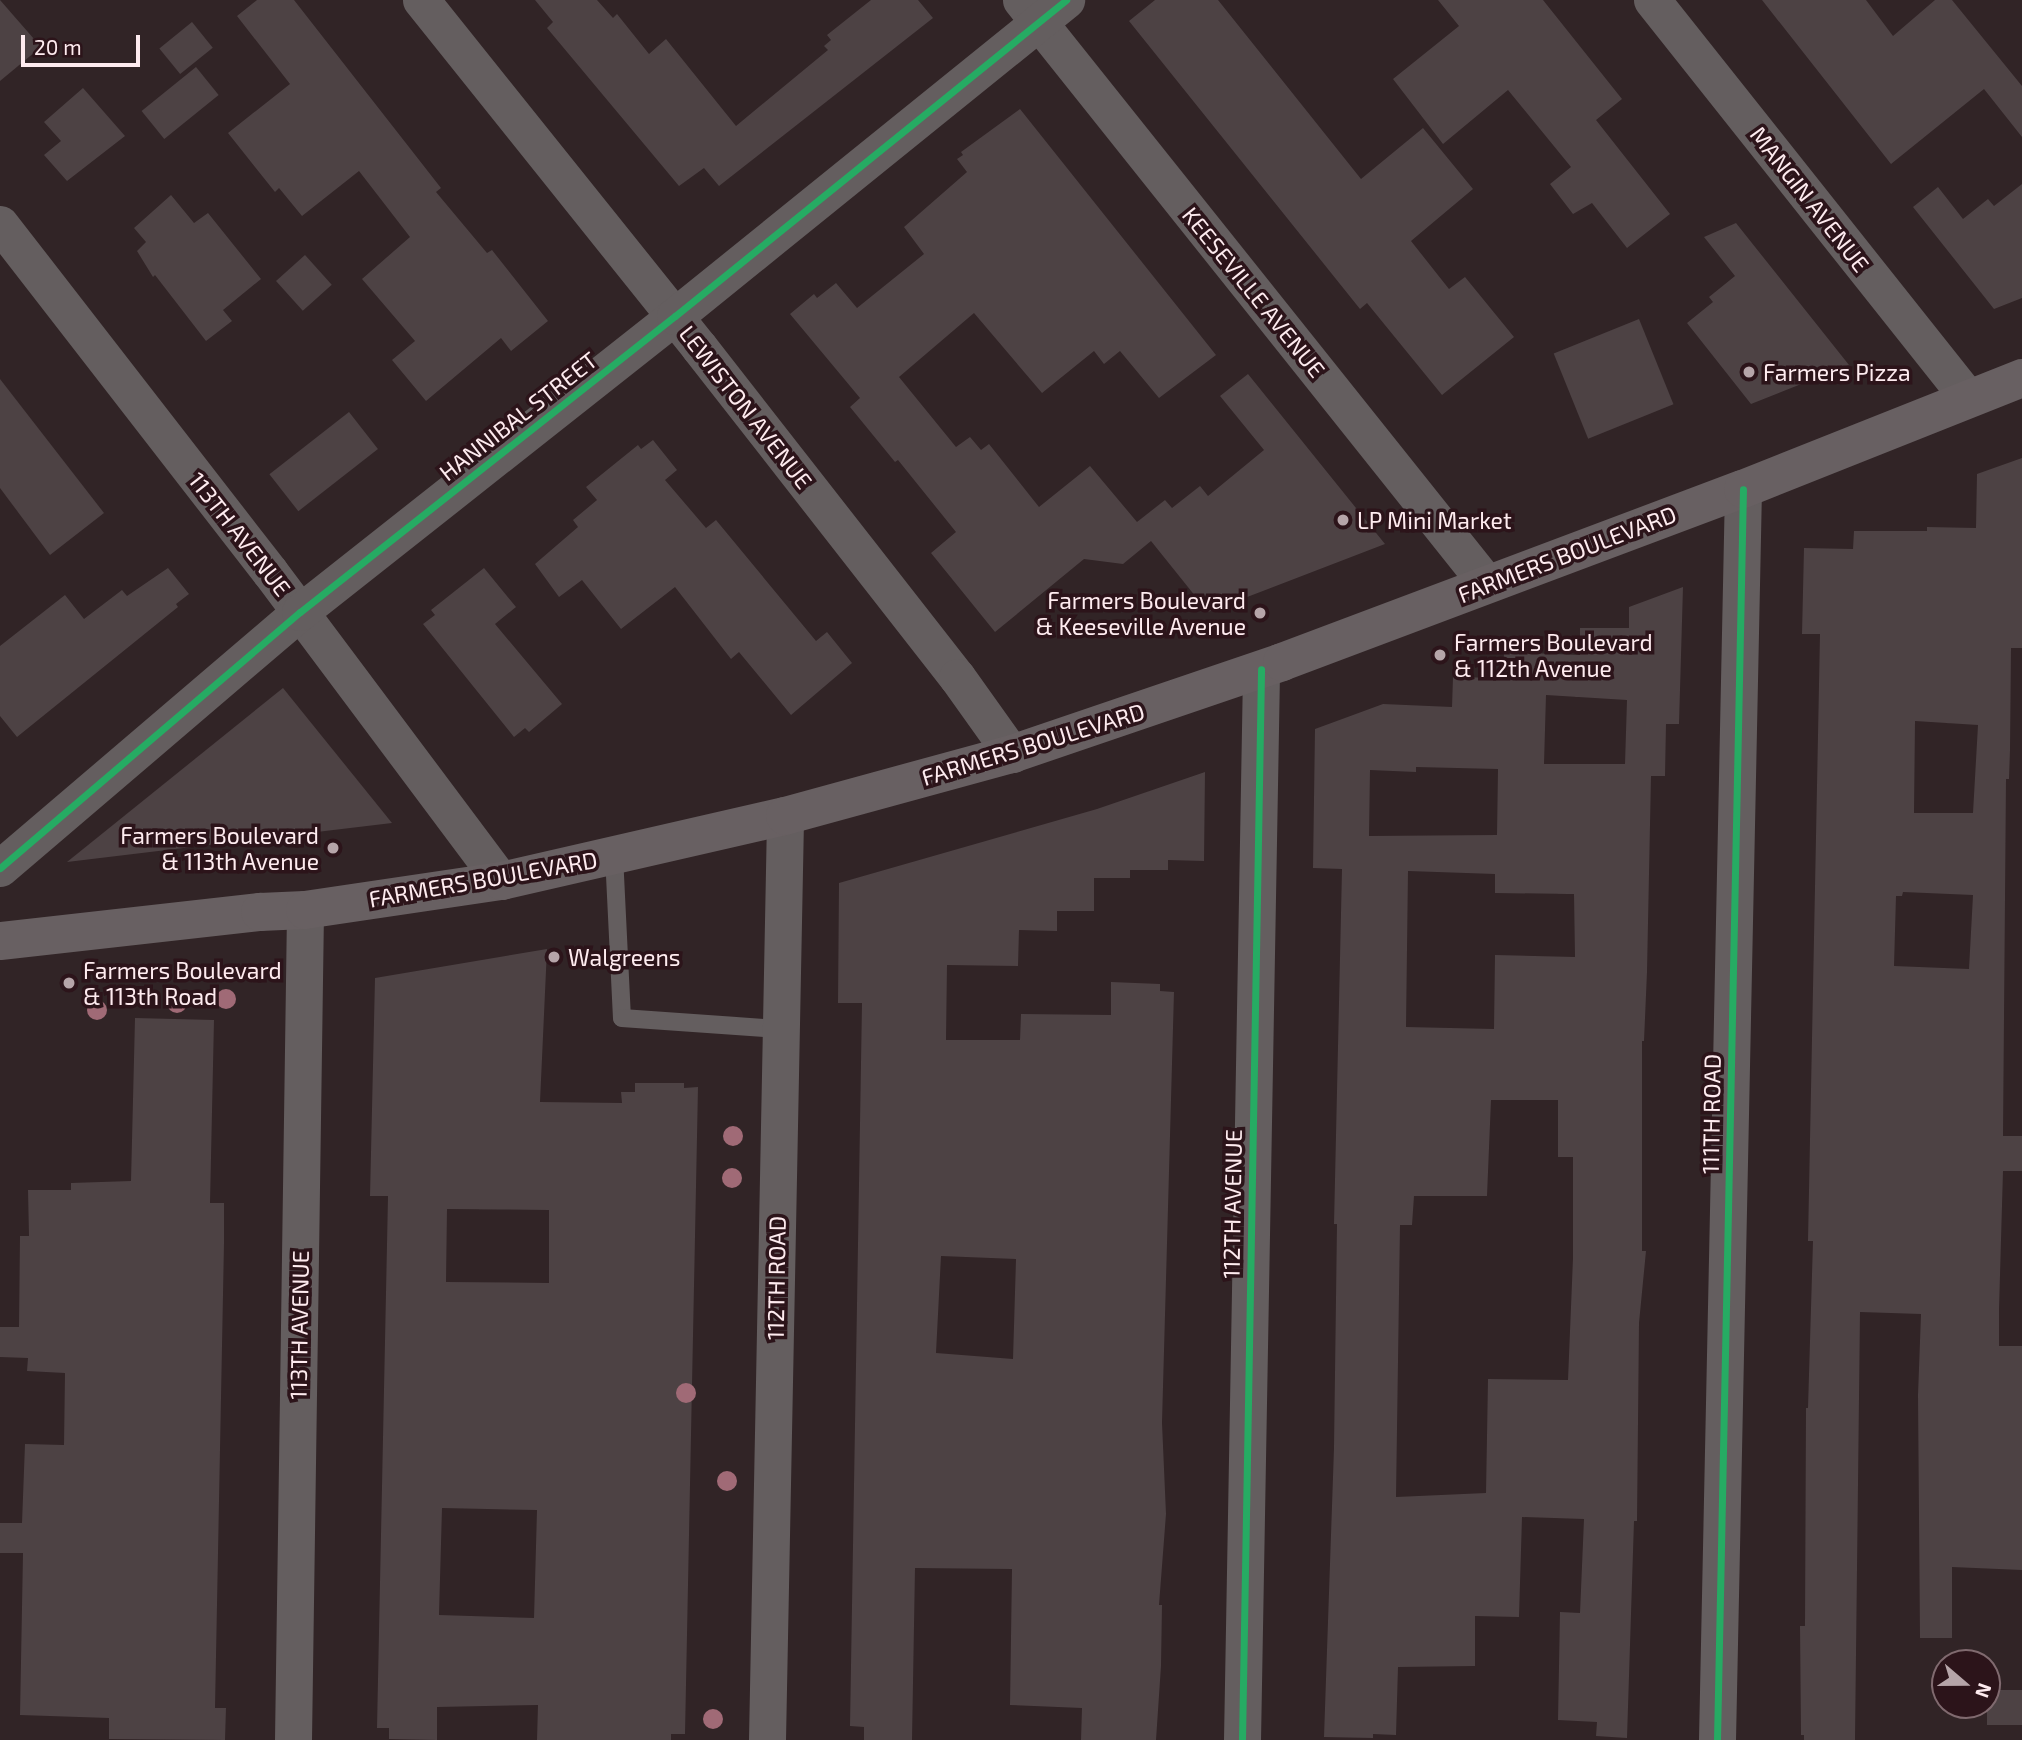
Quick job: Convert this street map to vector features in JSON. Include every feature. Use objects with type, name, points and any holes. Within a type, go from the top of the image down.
[{"type":"main road","name":"FARMERS BOULEVARD","points":[[0,942],[260,912],[305,910],[500,881],[785,816],[1012,754],[1261,669],[1743,489],[2022,378]]},
{"type":"street","name":"LEWISTON AVENUE","points":[[421,0],[675,316],[957,677],[1012,754]]},
{"type":"street","name":"MANGIN AVENUE","points":[[1652,0],[1968,398]]},
{"type":"street","name":"HANNIBAL STREET","points":[[0,868],[300,612],[675,316],[1042,7]]},
{"type":"street","name":"KEESEVILLE AVENUE","points":[[1042,7],[1487,584]]},
{"type":"street","name":"113TH AVENUE","points":[[0,224],[300,612],[500,881]]},
{"type":"street","name":"111TH ROAD","points":[[1717,1740],[1743,489]]},
{"type":"street","name":"112TH AVENUE","points":[[1241,1740],[1261,669]]},
{"type":"street","name":"112TH ROAD","points":[[767,1740],[785,816]]},
{"type":"street","name":"113TH AVENUE","points":[[293,1740],[305,910]]},
{"type":"lane","points":[[614,855],[622,1018],[781,1029]]},
{"type":"building","points":[[0,0],[41,47],[0,81]]},
{"type":"building","points":[[257,0],[294,0],[441,188],[436,192],[487,253],[492,250],[548,321],[511,351],[501,338],[426,401],[392,360],[415,341],[362,279],[410,237],[359,171],[302,216],[279,188],[275,192],[228,133],[290,84],[237,16]]},
{"type":"building","points":[[535,0],[597,0],[613,18],[617,14],[649,54],[666,39],[736,126],[828,50],[824,46],[831,40],[827,35],[871,0],[918,0],[933,18],[719,186],[704,168],[679,186],[547,28],[553,22]]},
{"type":"building","points":[[1155,0],[1218,0],[1361,179],[1423,128],[1473,189],[1411,241],[1449,289],[1465,277],[1514,337],[1442,395],[1367,303],[1360,309],[1129,21]]},
{"type":"building","points":[[1438,0],[1543,0],[1622,99],[1596,120],[1670,214],[1627,248],[1592,203],[1573,214],[1550,184],[1571,167],[1508,90],[1443,144],[1393,79],[1459,26]]},
{"type":"building","points":[[1762,0],[1866,0],[1893,36],[1935,0],[1952,0],[2022,86],[2022,137],[1984,89],[1891,164]]},
{"type":"building","points":[[192,22],[213,48],[180,74],[159,48]]},
{"type":"building","points":[[196,67],[219,95],[164,139],[142,111]]},
{"type":"building","points":[[83,88],[125,136],[67,181],[44,155],[61,141],[44,122]]},
{"type":"building","points":[[1020,109],[1216,355],[1159,398],[1120,351],[1104,364],[1094,351],[1042,393],[974,313],[899,377],[956,447],[970,437],[981,450],[989,444],[1039,507],[1090,466],[1137,522],[1165,500],[1172,508],[1200,486],[1208,496],[1264,450],[1220,396],[1248,374],[1385,544],[1208,612],[1151,541],[1123,564],[1084,559],[995,632],[931,553],[956,532],[898,460],[895,462],[850,407],[860,398],[790,314],[814,294],[817,298],[836,283],[857,308],[924,254],[904,227],[967,172],[957,159],[963,155],[961,152]]},
{"type":"building","points":[[2022,184],[2022,298],[1994,309],[1913,207],[1938,187],[1963,219],[1988,199],[1994,206]]},
{"type":"building","points":[[171,195],[194,223],[208,213],[261,279],[223,310],[232,321],[206,341],[155,275],[153,277],[137,251],[146,242],[134,228]]},
{"type":"building","points":[[1736,223],[1849,365],[1751,404],[1687,323],[1713,302],[1709,297],[1735,276],[1704,237]]},
{"type":"building","points":[[305,255],[332,285],[303,311],[276,281]]},
{"type":"building","points":[[1639,319],[1673,404],[1588,439],[1554,353]]},
{"type":"building","points":[[0,379],[104,513],[50,555],[0,488]]},
{"type":"building","points":[[349,412],[378,449],[298,511],[269,474]]},
{"type":"building","points":[[653,440],[677,470],[665,480],[706,528],[716,520],[816,641],[827,632],[852,663],[791,715],[739,652],[731,659],[675,587],[621,629],[582,580],[559,597],[535,564],[578,527],[573,520],[597,500],[586,487],[638,445],[641,449]]},
{"type":"building","points":[[2022,458],[2022,648],[2011,648],[2009,779],[2006,779],[2003,1136],[2022,1136],[2022,1171],[2003,1171],[1999,1346],[2022,1346],[2022,1570],[1952,1567],[1952,1638],[1920,1638],[1918,1395],[1921,1314],[1860,1312],[1855,1740],[1804,1740],[1804,1735],[1801,1735],[1800,1626],[1805,1626],[1806,1408],[1813,1241],[1808,1241],[1820,634],[1802,634],[1804,548],[1853,549],[1854,531],[1927,531],[1927,527],[1976,528],[1977,474]],"holes":[[[1915,721],[1978,725],[1973,813],[1914,813]],[[1903,892],[1973,895],[1969,969],[1894,966],[1896,896],[1902,896]]]},
{"type":"building","points":[[168,568],[189,594],[176,604],[178,607],[17,737],[0,716],[0,646],[65,595],[84,619],[122,590],[127,596]]},
{"type":"building","points":[[484,568],[516,607],[495,624],[562,704],[529,732],[525,728],[514,737],[423,624],[435,615],[431,610]]},
{"type":"building","points":[[1683,587],[1679,724],[1666,724],[1665,776],[1651,776],[1647,972],[1642,1041],[1642,1251],[1646,1251],[1639,1323],[1637,1521],[1634,1521],[1627,1738],[1596,1736],[1597,1722],[1558,1720],[1560,1612],[1580,1613],[1584,1519],[1522,1517],[1519,1617],[1475,1616],[1475,1666],[1398,1667],[1396,1735],[1373,1734],[1373,1738],[1324,1737],[1334,1448],[1337,1224],[1334,1224],[1342,869],[1313,868],[1315,729],[1383,704],[1452,707],[1453,677],[1503,678],[1504,652],[1580,655],[1580,628],[1629,628],[1629,607]],"holes":[[[1546,695],[1627,700],[1625,764],[1544,764]],[[1416,767],[1498,769],[1497,835],[1369,836],[1370,770],[1416,772]],[[1408,871],[1495,874],[1495,893],[1574,894],[1575,957],[1495,955],[1494,1029],[1406,1027]],[[1491,1100],[1558,1100],[1558,1157],[1573,1157],[1573,1258],[1568,1380],[1488,1379],[1486,1493],[1396,1497],[1400,1225],[1412,1225],[1414,1196],[1487,1196]]]},
{"type":"building","points":[[283,688],[392,823],[67,862]]},
{"type":"building","points":[[1205,772],[1204,861],[1168,860],[1168,870],[1130,870],[1130,878],[1094,878],[1094,911],[1057,911],[1057,931],[1019,930],[1018,966],[947,965],[946,1040],[1020,1040],[1021,1014],[1111,1015],[1111,982],[1160,984],[1160,991],[1174,992],[1162,1423],[1166,1514],[1159,1605],[1162,1605],[1161,1666],[1156,1740],[1081,1740],[1082,1708],[1010,1705],[1012,1569],[915,1568],[912,1740],[864,1740],[864,1727],[850,1726],[862,1003],[838,1003],[839,883],[1097,809]],"holes":[[[941,1256],[1016,1259],[1013,1359],[936,1353]]]},
{"type":"building","points":[[547,949],[540,1102],[622,1103],[621,1092],[635,1092],[635,1083],[684,1083],[684,1088],[698,1087],[685,1734],[671,1734],[671,1740],[537,1740],[538,1705],[437,1707],[437,1740],[389,1739],[389,1728],[377,1728],[388,1196],[370,1196],[375,978]],"holes":[[[447,1209],[549,1210],[549,1283],[446,1282]],[[442,1508],[537,1510],[534,1618],[439,1615]]]},
{"type":"building","points":[[135,1018],[214,1020],[210,1203],[224,1203],[215,1708],[226,1708],[225,1740],[109,1739],[109,1718],[20,1715],[23,1553],[0,1553],[0,1523],[22,1523],[25,1444],[64,1445],[65,1373],[27,1371],[28,1358],[0,1357],[0,1327],[19,1327],[20,1236],[29,1236],[28,1190],[71,1190],[71,1183],[131,1181]]},
{"type":"building","points":[[2001,1690],[2022,1690],[2022,1725],[1987,1725],[1987,1719],[2001,1719]]},
{"type":"cycle path","points":[[0,868],[300,612],[675,316],[1066,0]]},
{"type":"cycle path","points":[[1717,1740],[1743,489]]},
{"type":"cycle path","points":[[1242,1740],[1261,669]]},
{"type":"place","name":"Farmers Pizza","points":[[1749,372]]},
{"type":"place","name":"LP Mini Market","points":[[1343,520]]},
{"type":"place","name":"Farmers Boulevard & Keeseville Avenue","points":[[1260,613]]},
{"type":"place","name":"Farmers Boulevard & 112th Avenue","points":[[1440,655]]},
{"type":"place","name":"Farmers Boulevard & 113th Avenue","points":[[333,848]]},
{"type":"place","name":"Walgreens","points":[[554,957]]},
{"type":"place","name":"Farmers Boulevard & 113th Road","points":[[69,983]]}]
